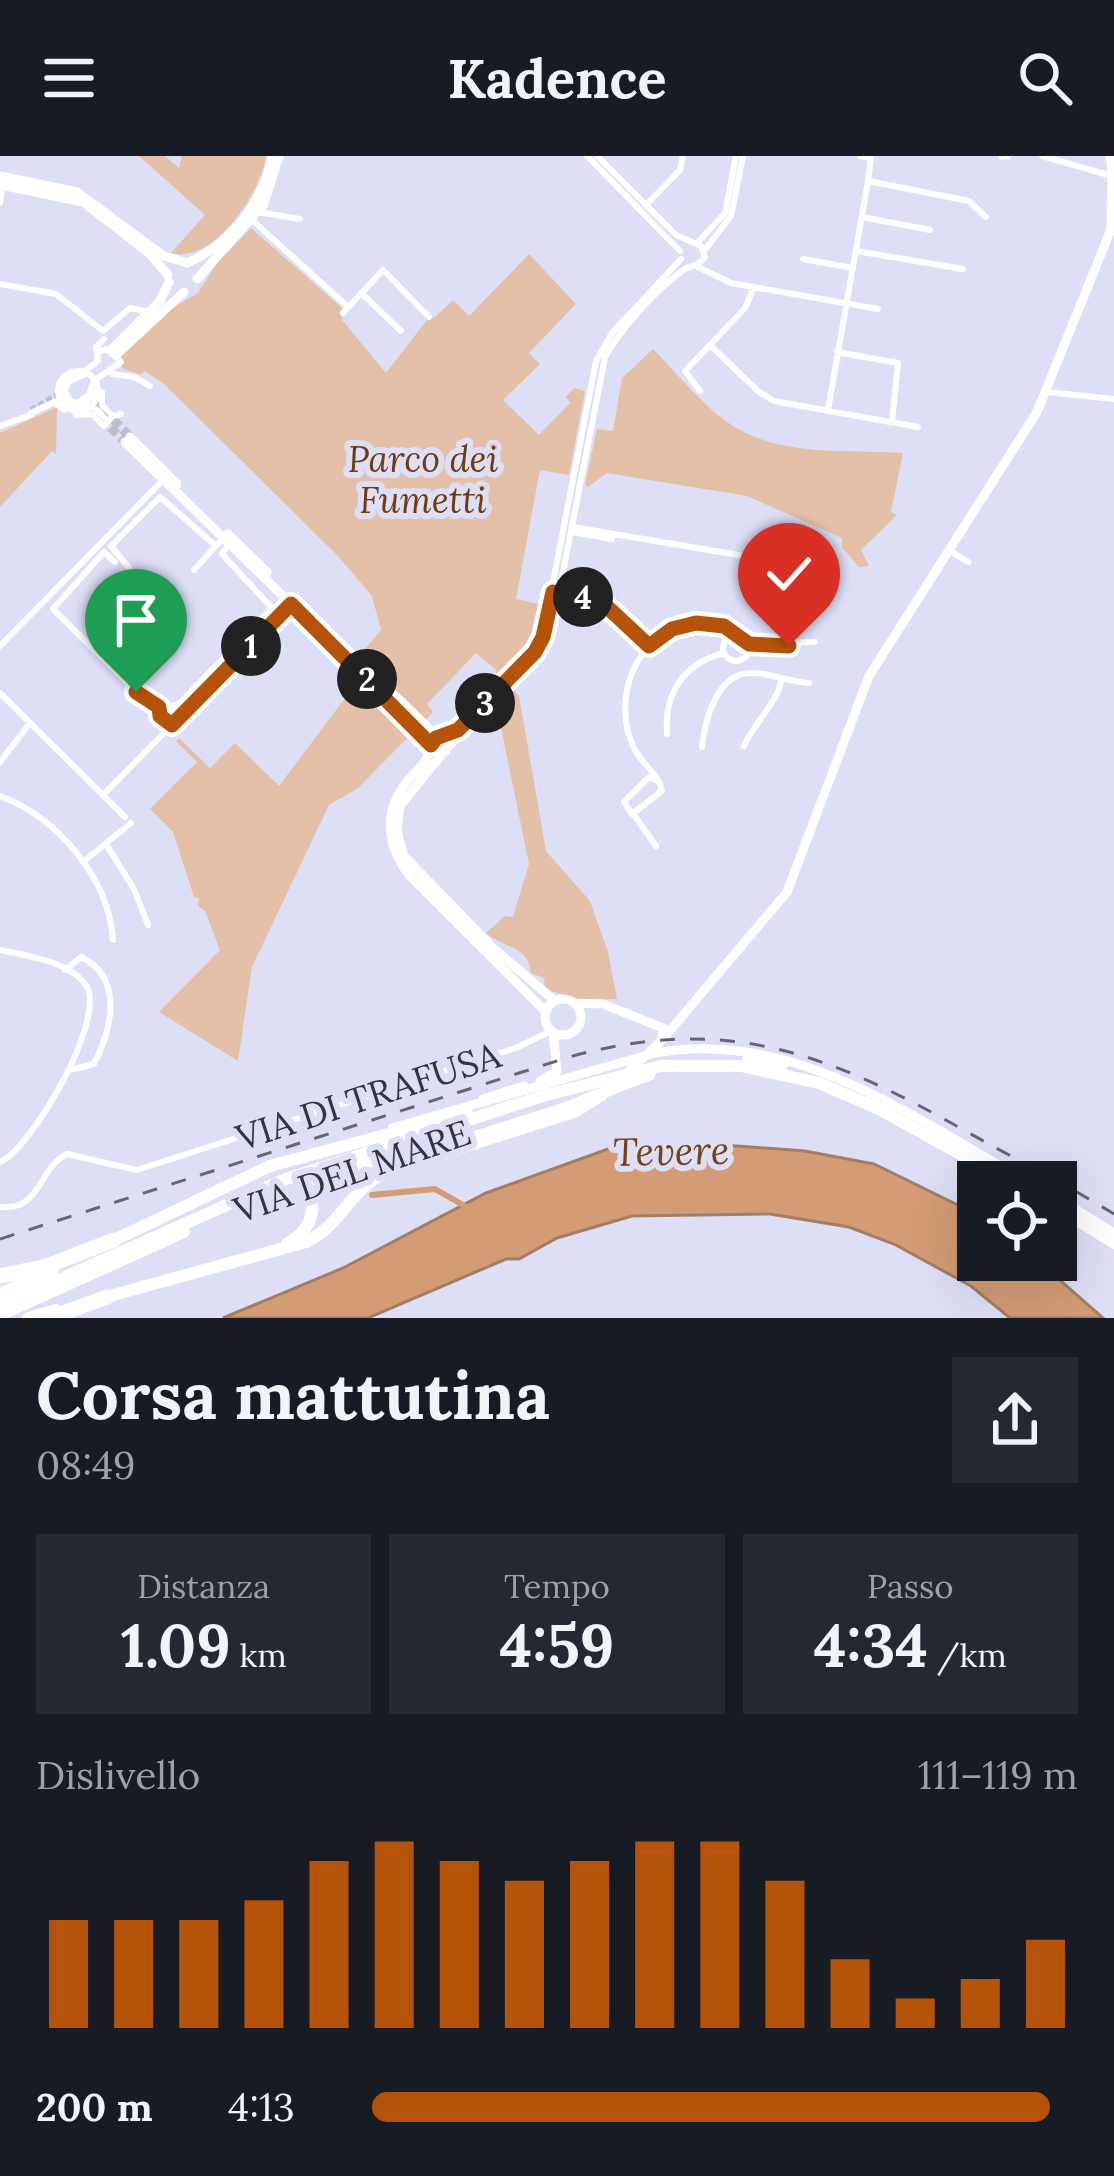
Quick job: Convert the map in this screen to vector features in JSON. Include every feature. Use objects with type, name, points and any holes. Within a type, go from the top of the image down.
[{"type":"highway","points":[[0,1276],[47,1266],[114,1240]]},
{"type":"highway","points":[[50,1318],[107,1297]]},
{"type":"main road","points":[[116,363],[255,215],[272,188],[275,156]]},
{"type":"main road","points":[[116,363],[183,263],[211,250],[256,203],[275,156]]},
{"type":"main road","points":[[28,1318],[322,1234],[369,1183],[580,1111],[662,1040],[746,944],[796,875],[869,676],[1047,392],[1113,225],[1110,156]]},
{"type":"main road","points":[[2,181],[81,193],[194,268],[197,279]]},
{"type":"main road","points":[[2,181],[83,202],[150,254],[184,292]]},
{"type":"main road","points":[[81,374],[86,379],[79,395],[67,381],[81,374]]},
{"type":"main road","points":[[364,671],[223,542],[128,439],[421,727],[444,752],[401,804],[397,827],[402,852],[412,868],[555,1001],[611,1007],[663,1028],[662,1040]]},
{"type":"main road","points":[[0,1294],[253,1174],[556,1072],[546,1012],[412,878],[396,856],[390,832],[394,805],[428,759],[433,743]]},
{"type":"main road","points":[[546,1012],[555,1001]]},
{"type":"main road","points":[[552,1035],[578,1028],[581,1016],[574,1003]]},
{"type":"main road","points":[[649,1021],[669,1022],[687,1008]]},
{"type":"main road","points":[[449,1111],[681,1049],[773,1056],[857,1088],[990,1161]]},
{"type":"main road","points":[[626,1074],[663,1056],[738,1057],[857,1088]]},
{"type":"main road","points":[[412,1165],[444,1147],[638,1078],[697,1065]]},
{"type":"main road","name":"VIA DEL MARE","points":[[0,1306],[276,1183],[636,1070],[751,1067],[819,1083],[973,1161]]},
{"type":"main road","name":"VIA DEL MARE","points":[[0,1315],[268,1194],[472,1130],[573,1088]]},
{"type":"main road","points":[[319,1153],[546,1095]]},
{"type":"main road","points":[[253,1174],[291,1174],[312,1199],[312,1217],[305,1231],[270,1251]]},
{"type":"main road","points":[[1077,1210],[1114,1234]]},
{"type":"main road","points":[[1077,1221],[1114,1243]]},
{"type":"street","points":[[587,156],[692,267],[754,287],[878,309]]},
{"type":"street","points":[[597,156],[646,205],[705,253],[714,275]]},
{"type":"street","points":[[646,205],[680,170],[683,156]]},
{"type":"street","points":[[444,752],[542,653],[554,628],[597,358],[612,333],[725,213],[739,156]]},
{"type":"street","points":[[433,743],[458,730],[535,652],[543,637],[572,529],[605,357],[621,332],[705,253],[732,214],[739,156]]},
{"type":"street","points":[[828,410],[872,158],[860,156]]},
{"type":"street","points":[[1042,156],[1113,182]]},
{"type":"street","points":[[0,202],[2,181]]},
{"type":"street","points":[[867,184],[971,201],[986,217]]},
{"type":"street","points":[[255,215],[301,220]]},
{"type":"street","points":[[255,215],[345,310],[384,269],[429,317]]},
{"type":"street","points":[[862,217],[930,230]]},
{"type":"street","points":[[856,250],[963,269]]},
{"type":"street","points":[[803,259],[853,268]]},
{"type":"street","points":[[0,284],[44,290],[70,302],[102,331],[130,308],[149,312]]},
{"type":"street","points":[[700,391],[685,371],[741,313],[754,287]]},
{"type":"street","points":[[362,293],[401,331]]},
{"type":"street","points":[[97,356],[104,339]]},
{"type":"street","points":[[710,345],[769,399],[918,427]]},
{"type":"street","points":[[3,425],[79,395],[120,360],[107,349],[81,374]]},
{"type":"street","points":[[837,352],[899,364],[892,422]]},
{"type":"street","points":[[97,356],[150,386]]},
{"type":"street","points":[[1047,392],[1114,399]]},
{"type":"street","points":[[79,395],[73,414],[112,419]]},
{"type":"street","points":[[79,395],[112,419]]},
{"type":"street","points":[[79,395],[101,402],[112,419]]},
{"type":"street","points":[[0,646],[164,479]]},
{"type":"street","points":[[130,569],[111,546],[160,496],[223,542]]},
{"type":"street","points":[[572,529],[613,539]]},
{"type":"street","points":[[572,529],[815,568]]},
{"type":"street","points":[[194,569],[223,542]]},
{"type":"street","points":[[114,563],[102,555],[52,609],[150,705],[179,704],[272,608],[222,554],[223,542]]},
{"type":"street","points":[[947,550],[968,562]]},
{"type":"street","points":[[557,593],[597,600],[649,646]]},
{"type":"street","points":[[103,795],[291,604]]},
{"type":"street","points":[[634,814],[662,791],[631,740],[625,703],[631,674],[649,646],[672,629],[692,624],[724,626],[731,635]]},
{"type":"street","points":[[742,660],[732,660],[724,653],[724,641],[742,635],[749,644]]},
{"type":"street","points":[[749,644],[814,642]]},
{"type":"street","points":[[748,673],[742,660],[749,644]]},
{"type":"street","points":[[668,734],[668,704],[682,677],[698,663],[724,653]]},
{"type":"street","points":[[748,673],[809,683]]},
{"type":"street","points":[[703,747],[714,699],[748,673]]},
{"type":"street","points":[[744,746],[757,718],[779,694],[781,681]]},
{"type":"street","points":[[0,693],[128,820],[82,862]]},
{"type":"street","points":[[163,707],[160,716],[171,724]]},
{"type":"street","points":[[0,762],[7,742],[30,723]]},
{"type":"street","points":[[652,777],[624,802],[637,826],[656,846]]},
{"type":"street","points":[[0,796],[48,823],[82,862],[105,908],[113,940]]},
{"type":"street","points":[[106,844],[134,889],[148,925]]},
{"type":"street","points":[[0,950],[65,970],[85,984],[91,1007],[70,1070],[16,1153],[0,1162]]},
{"type":"street","points":[[65,970],[81,957],[89,961],[103,974],[110,998],[108,1028],[96,1060],[92,1066],[70,1070]]},
{"type":"street","name":"VIA DI TRAFUSA","points":[[0,1208],[17,1208],[30,1201],[52,1165],[67,1154],[85,1154],[130,1171],[552,1035]]},
{"type":"green space","points":[[139,156],[165,156],[179,168],[182,156],[266,156],[255,188],[232,223],[203,248],[187,254],[171,253],[205,215]]},
{"type":"green space","name":"Parco dei Fumetti","points":[[251,228],[342,308],[342,320],[386,373],[430,316],[434,318],[453,300],[469,316],[529,254],[576,304],[529,353],[540,364],[503,400],[539,435],[570,403],[566,397],[574,388],[585,391],[569,475],[540,470],[516,599],[544,605],[532,645],[497,681],[496,670],[476,653],[427,704],[433,712],[357,789],[329,805],[252,967],[238,1061],[159,1012],[220,950],[205,911],[198,906],[199,898],[194,897],[173,832],[150,809],[197,762],[176,741],[179,738],[210,768],[235,743],[279,786],[370,665],[360,655],[381,630],[372,596],[338,556],[163,383],[144,371],[141,375],[122,368],[121,357],[172,308],[198,293],[217,263]]},
{"type":"green space","name":"Parco dei Fumetti","points":[[653,349],[707,406],[747,434],[812,450],[903,453],[891,512],[897,515],[861,550],[869,566],[859,567],[842,547],[842,538],[747,496],[607,473],[588,487],[585,484],[597,429],[613,431],[622,378]]},
{"type":"green space","points":[[57,407],[56,454],[52,451],[0,507],[0,433]]},
{"type":"green space","points":[[514,690],[519,696],[546,851],[590,901],[608,952],[617,999],[580,1000],[545,989],[544,978],[531,973],[521,952],[486,933],[505,916],[513,917],[529,864],[497,708]]},
{"type":"water","name":"Tevere","points":[[709,1144],[805,1151],[874,1164],[957,1205],[957,1278],[894,1244],[849,1227],[770,1214],[632,1216],[557,1238],[519,1259],[506,1259],[368,1318],[223,1318],[343,1268],[486,1193],[619,1145]]},
{"type":"water","points":[[962,1281],[1061,1281],[1103,1318],[1010,1318]]},
{"type":"waterway","points":[[372,1195],[435,1189],[470,1209]]},
{"type":"tunnel","points":[[31,410],[59,394]]},
{"type":"tunnel","points":[[95,400],[130,437]]},
{"type":"tunnel","points":[[101,418],[125,442]]},
{"type":"railway","points":[[0,1239],[566,1058],[677,1039],[727,1041],[823,1062],[918,1105],[1114,1214]]},
{"type":"route","points":[[136,692],[159,707],[160,716],[172,725],[291,604],[431,745],[436,738],[458,730],[535,652],[553,592],[604,604],[649,646],[672,629],[696,623],[724,626],[749,644],[789,646]]}]
